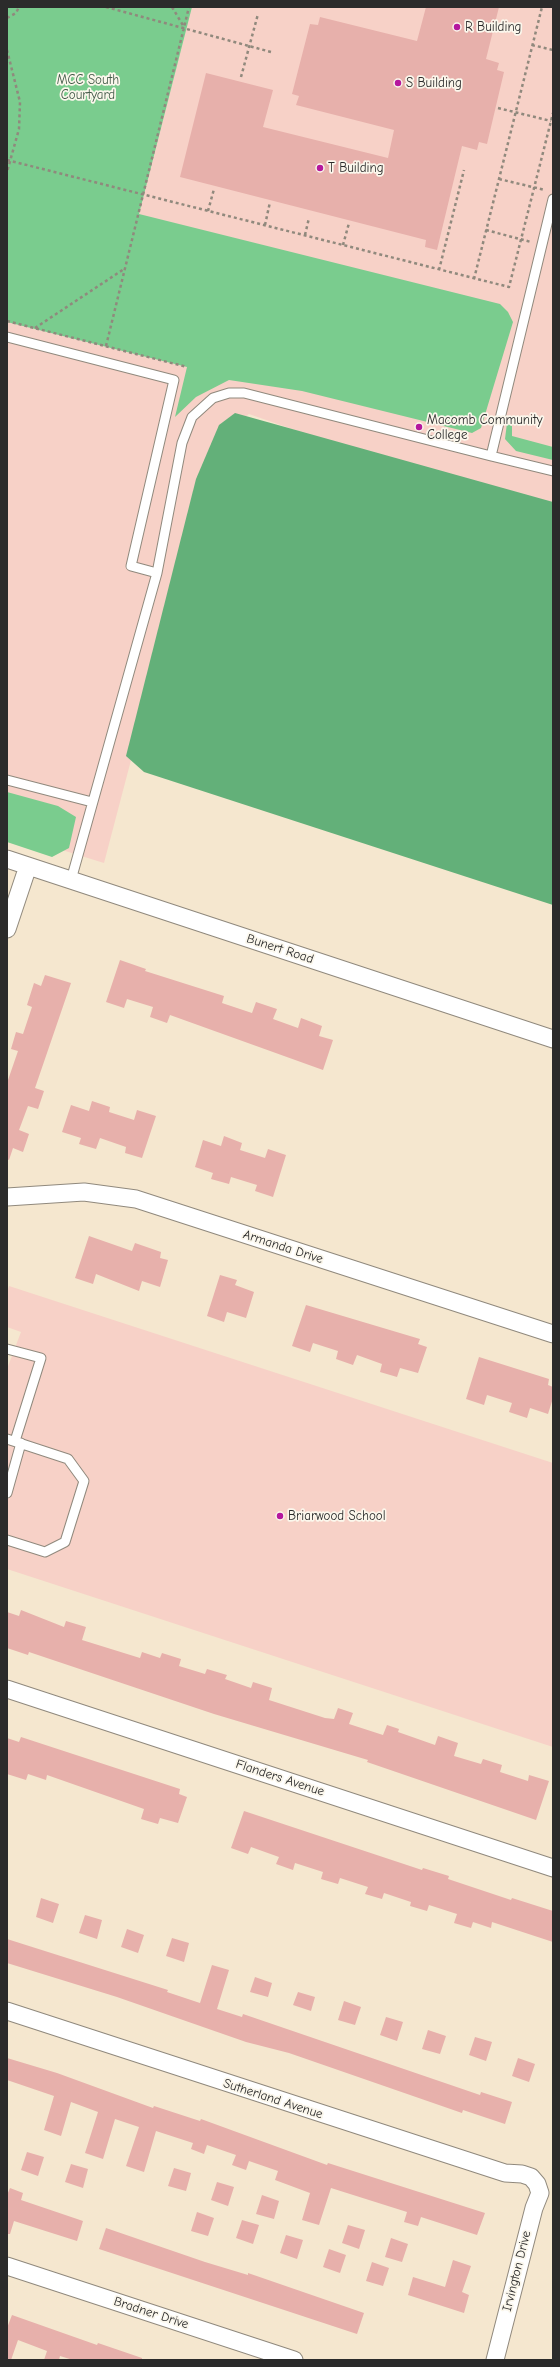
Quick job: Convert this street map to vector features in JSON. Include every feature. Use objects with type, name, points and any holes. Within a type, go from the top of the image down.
[{"type":"street","name":"Bunert Road","points":[[7,859],[553,1039]]},
{"type":"street","points":[[7,929],[28,866]]},
{"type":"street","name":"Armanda Drive","points":[[7,1197],[84,1192],[136,1199],[553,1334]]},
{"type":"street","name":"Flanders Avenue","points":[[7,1689],[553,1868]]},
{"type":"street","name":"Sutherland Avenue","points":[[7,2011],[506,2174],[531,2177],[537,2184]]},
{"type":"street","name":"Irvington Drive","points":[[496,2360],[534,2208],[540,2193],[537,2184]]},
{"type":"street","name":"Bradner Drive","points":[[7,2266],[294,2360]]},
{"type":"lane","points":[[491,456],[553,199]]},
{"type":"lane","points":[[7,337],[174,380],[131,566],[157,573]]},
{"type":"lane","points":[[70,880],[157,573],[182,443],[192,417],[202,407],[213,398],[224,395],[244,393],[262,396],[553,471]]},
{"type":"lane","points":[[7,780],[92,802]]},
{"type":"lane","points":[[7,1349],[41,1358],[14,1441],[7,1493]]},
{"type":"lane","points":[[7,1540],[45,1552],[65,1542],[84,1481],[68,1459],[14,1441]]},
{"type":"path","points":[[7,18],[16,13],[19,7]]},
{"type":"path","points":[[106,7],[272,52]]},
{"type":"path","points":[[172,7],[184,28]]},
{"type":"path","points":[[106,346],[189,7]]},
{"type":"path","points":[[474,279],[542,7]]},
{"type":"path","points":[[241,77],[258,14]]},
{"type":"path","points":[[532,45],[553,50]]},
{"type":"path","points":[[7,50],[20,102],[19,129],[7,172]]},
{"type":"path","points":[[498,108],[551,121]]},
{"type":"path","points":[[7,160],[509,287],[553,113]]},
{"type":"path","points":[[439,270],[464,170]]},
{"type":"path","points":[[499,179],[546,190]]},
{"type":"path","points":[[208,211],[214,189]]},
{"type":"path","points":[[265,225],[270,202]]},
{"type":"path","points":[[305,235],[310,218]]},
{"type":"path","points":[[344,245],[349,223]]},
{"type":"path","points":[[486,230],[533,242]]},
{"type":"path","points":[[35,328],[125,268]]},
{"type":"path","points":[[7,321],[187,367]]},
{"type":"shaded area","name":"Macomb Community College","points":[[7,7],[553,7],[553,520],[249,414],[215,440],[104,863],[7,833]]},
{"type":"shaded area","name":"Briarwood School","points":[[9,1286],[553,1463],[553,1747],[7,1569],[7,1369],[21,1332],[7,1327],[7,1292]]},
{"type":"green space","name":"MCC South Courtyard","points":[[7,7],[192,7],[139,214],[500,304],[508,312],[513,322],[481,428],[472,433],[302,391],[229,380],[196,397],[175,417],[187,367],[7,322]]},
{"type":"green space","points":[[235,413],[553,502],[553,905],[144,772],[126,756],[196,479],[219,425]]},
{"type":"green space","points":[[507,423],[512,426],[512,436],[553,447],[553,460],[516,451],[505,439]]},
{"type":"green space","points":[[7,792],[58,806],[76,817],[69,848],[52,857],[7,842]]},
{"type":"building","points":[[426,7],[499,7],[486,59],[499,63],[497,70],[504,72],[487,144],[479,142],[477,150],[462,146],[437,250],[425,247],[426,240],[180,177],[206,73],[273,90],[263,127],[388,158],[394,130],[296,105],[299,96],[292,94],[310,24],[318,25],[320,17],[417,41]]},
{"type":"building","points":[[120,960],[146,969],[145,971],[224,996],[222,1003],[252,1013],[256,1002],[277,1009],[273,1019],[298,1028],[301,1018],[322,1026],[319,1036],[333,1040],[323,1070],[170,1015],[167,1023],[150,1017],[153,1007],[127,999],[124,1008],[106,1002]]},
{"type":"building","points":[[45,975],[71,983],[35,1088],[44,1091],[38,1109],[28,1106],[19,1130],[29,1134],[23,1152],[13,1148],[9,1160],[7,1159],[7,1083],[18,1051],[11,1049],[16,1032],[23,1034],[32,1007],[27,1005],[34,983],[41,986]]},
{"type":"building","points":[[92,1101],[110,1107],[109,1112],[134,1120],[137,1110],[156,1116],[142,1158],[125,1153],[126,1147],[100,1138],[96,1149],[79,1144],[81,1138],[62,1132],[71,1105],[89,1111]]},
{"type":"building","points":[[224,1136],[242,1143],[240,1150],[265,1158],[268,1149],[286,1155],[273,1197],[255,1191],[257,1185],[231,1177],[229,1184],[211,1179],[213,1173],[195,1167],[203,1140],[221,1146]]},
{"type":"building","points":[[89,1236],[132,1251],[135,1243],[161,1252],[160,1258],[168,1260],[160,1287],[142,1281],[139,1291],[96,1274],[93,1284],[75,1278]]},
{"type":"building","points":[[220,1275],[237,1280],[235,1285],[254,1292],[246,1318],[227,1312],[224,1322],[207,1316]]},
{"type":"building","points":[[306,1305],[420,1339],[418,1344],[427,1347],[418,1373],[400,1368],[397,1377],[380,1372],[382,1364],[357,1355],[353,1365],[336,1359],[338,1351],[313,1343],[310,1352],[292,1346]]},
{"type":"building","points":[[479,1357],[549,1379],[548,1385],[553,1387],[553,1398],[548,1414],[530,1408],[527,1418],[509,1412],[512,1403],[487,1395],[484,1405],[466,1399]]},
{"type":"building","points":[[21,1610],[64,1627],[66,1621],[86,1627],[82,1640],[140,1658],[142,1652],[160,1658],[162,1653],[181,1659],[179,1666],[205,1674],[207,1669],[227,1675],[225,1679],[251,1688],[253,1682],[272,1688],[269,1700],[325,1718],[334,1719],[338,1708],[353,1713],[349,1724],[383,1735],[387,1725],[399,1729],[398,1732],[435,1745],[438,1736],[458,1743],[454,1756],[481,1764],[483,1759],[502,1765],[500,1772],[528,1781],[529,1775],[549,1781],[536,1820],[367,1762],[368,1760],[214,1714],[29,1652],[28,1655],[7,1648],[7,1612],[19,1616]]},
{"type":"building","points":[[21,1737],[180,1789],[179,1794],[187,1797],[178,1823],[160,1818],[158,1824],[141,1819],[144,1809],[47,1775],[46,1780],[28,1774],[26,1780],[7,1774],[7,1738],[19,1742]]},
{"type":"building","points":[[244,1811],[422,1870],[423,1868],[449,1876],[448,1879],[511,1900],[512,1898],[553,1911],[553,1942],[492,1922],[491,1928],[473,1922],[471,1928],[454,1923],[457,1914],[429,1905],[427,1911],[410,1906],[411,1902],[384,1893],[382,1899],[365,1894],[368,1887],[340,1878],[338,1884],[321,1879],[323,1872],[295,1863],[293,1870],[276,1864],[279,1857],[251,1847],[248,1854],[231,1848]]},
{"type":"building","points":[[41,1898],[59,1904],[53,1923],[36,1917]]},
{"type":"building","points":[[85,1915],[102,1920],[97,1939],[79,1933]]},
{"type":"building","points":[[127,1929],[144,1935],[138,1953],[121,1947]]},
{"type":"building","points":[[172,1938],[189,1943],[184,1962],[166,1956]]},
{"type":"building","points":[[7,1939],[168,1990],[167,1992],[200,2003],[212,1965],[229,1970],[217,2009],[242,2017],[243,2014],[480,2095],[481,2092],[512,2102],[505,2124],[463,2110],[462,2113],[289,2053],[246,2042],[117,1997],[7,1963]]},
{"type":"building","points":[[255,1977],[272,1983],[268,1997],[250,1992]]},
{"type":"building","points":[[298,1992],[315,1997],[311,2011],[293,2005]]},
{"type":"building","points":[[344,2001],[361,2007],[355,2025],[338,2020]]},
{"type":"building","points":[[386,2017],[403,2022],[397,2041],[380,2035]]},
{"type":"building","points":[[428,2030],[446,2036],[440,2054],[422,2049]]},
{"type":"building","points":[[475,2037],[492,2042],[486,2061],[469,2055]]},
{"type":"building","points":[[7,2058],[57,2073],[153,2108],[154,2106],[200,2121],[201,2119],[327,2165],[328,2163],[485,2213],[477,2235],[421,2217],[418,2226],[404,2222],[407,2212],[331,2188],[319,2225],[302,2220],[310,2193],[275,2180],[278,2171],[249,2161],[246,2170],[232,2165],[236,2155],[207,2145],[204,2154],[191,2149],[193,2143],[156,2131],[144,2172],[126,2166],[139,2127],[115,2119],[103,2159],[85,2153],[98,2112],[71,2102],[61,2136],[44,2130],[54,2096],[7,2080]]},
{"type":"building","points":[[518,2058],[535,2064],[529,2082],[512,2076]]},
{"type":"building","points":[[27,2152],[44,2157],[38,2176],[21,2170]]},
{"type":"building","points":[[71,2164],[88,2169],[83,2188],[65,2182]]},
{"type":"building","points":[[174,2168],[191,2173],[186,2191],[168,2186]]},
{"type":"building","points":[[217,2182],[234,2187],[228,2206],[211,2200]]},
{"type":"building","points":[[10,2188],[23,2193],[21,2200],[83,2221],[77,2241],[14,2221],[10,2234],[7,2234],[7,2195]]},
{"type":"building","points":[[262,2195],[279,2201],[274,2219],[256,2214]]},
{"type":"building","points":[[197,2212],[214,2218],[208,2236],[191,2231]]},
{"type":"building","points":[[242,2220],[259,2225],[253,2244],[236,2238]]},
{"type":"building","points":[[348,2225],[365,2230],[359,2249],[342,2243]]},
{"type":"building","points":[[106,2228],[205,2262],[248,2275],[248,2273],[364,2313],[357,2334],[99,2249]]},
{"type":"building","points":[[286,2235],[303,2240],[297,2259],[280,2253]]},
{"type":"building","points":[[391,2238],[408,2244],[402,2262],[385,2257]]},
{"type":"building","points":[[329,2249],[346,2255],[340,2273],[323,2267]]},
{"type":"building","points":[[453,2260],[471,2266],[462,2292],[469,2295],[464,2313],[408,2295],[413,2277],[445,2287]]},
{"type":"building","points":[[372,2262],[389,2268],[383,2286],[366,2281]]},
{"type":"building","points":[[12,2315],[97,2345],[98,2343],[142,2358],[142,2360],[73,2360],[60,2356],[59,2360],[44,2360],[47,2351],[18,2340],[11,2360],[7,2360],[7,2328]]},
{"type":"place","name":"R Building","points":[[457,27]]},
{"type":"place","name":"S Building","points":[[398,83]]},
{"type":"place","name":"T Building","points":[[320,168]]},
{"type":"place","name":"Macomb Community College","points":[[419,427]]},
{"type":"place","name":"Briarwood School","points":[[280,1516]]}]
